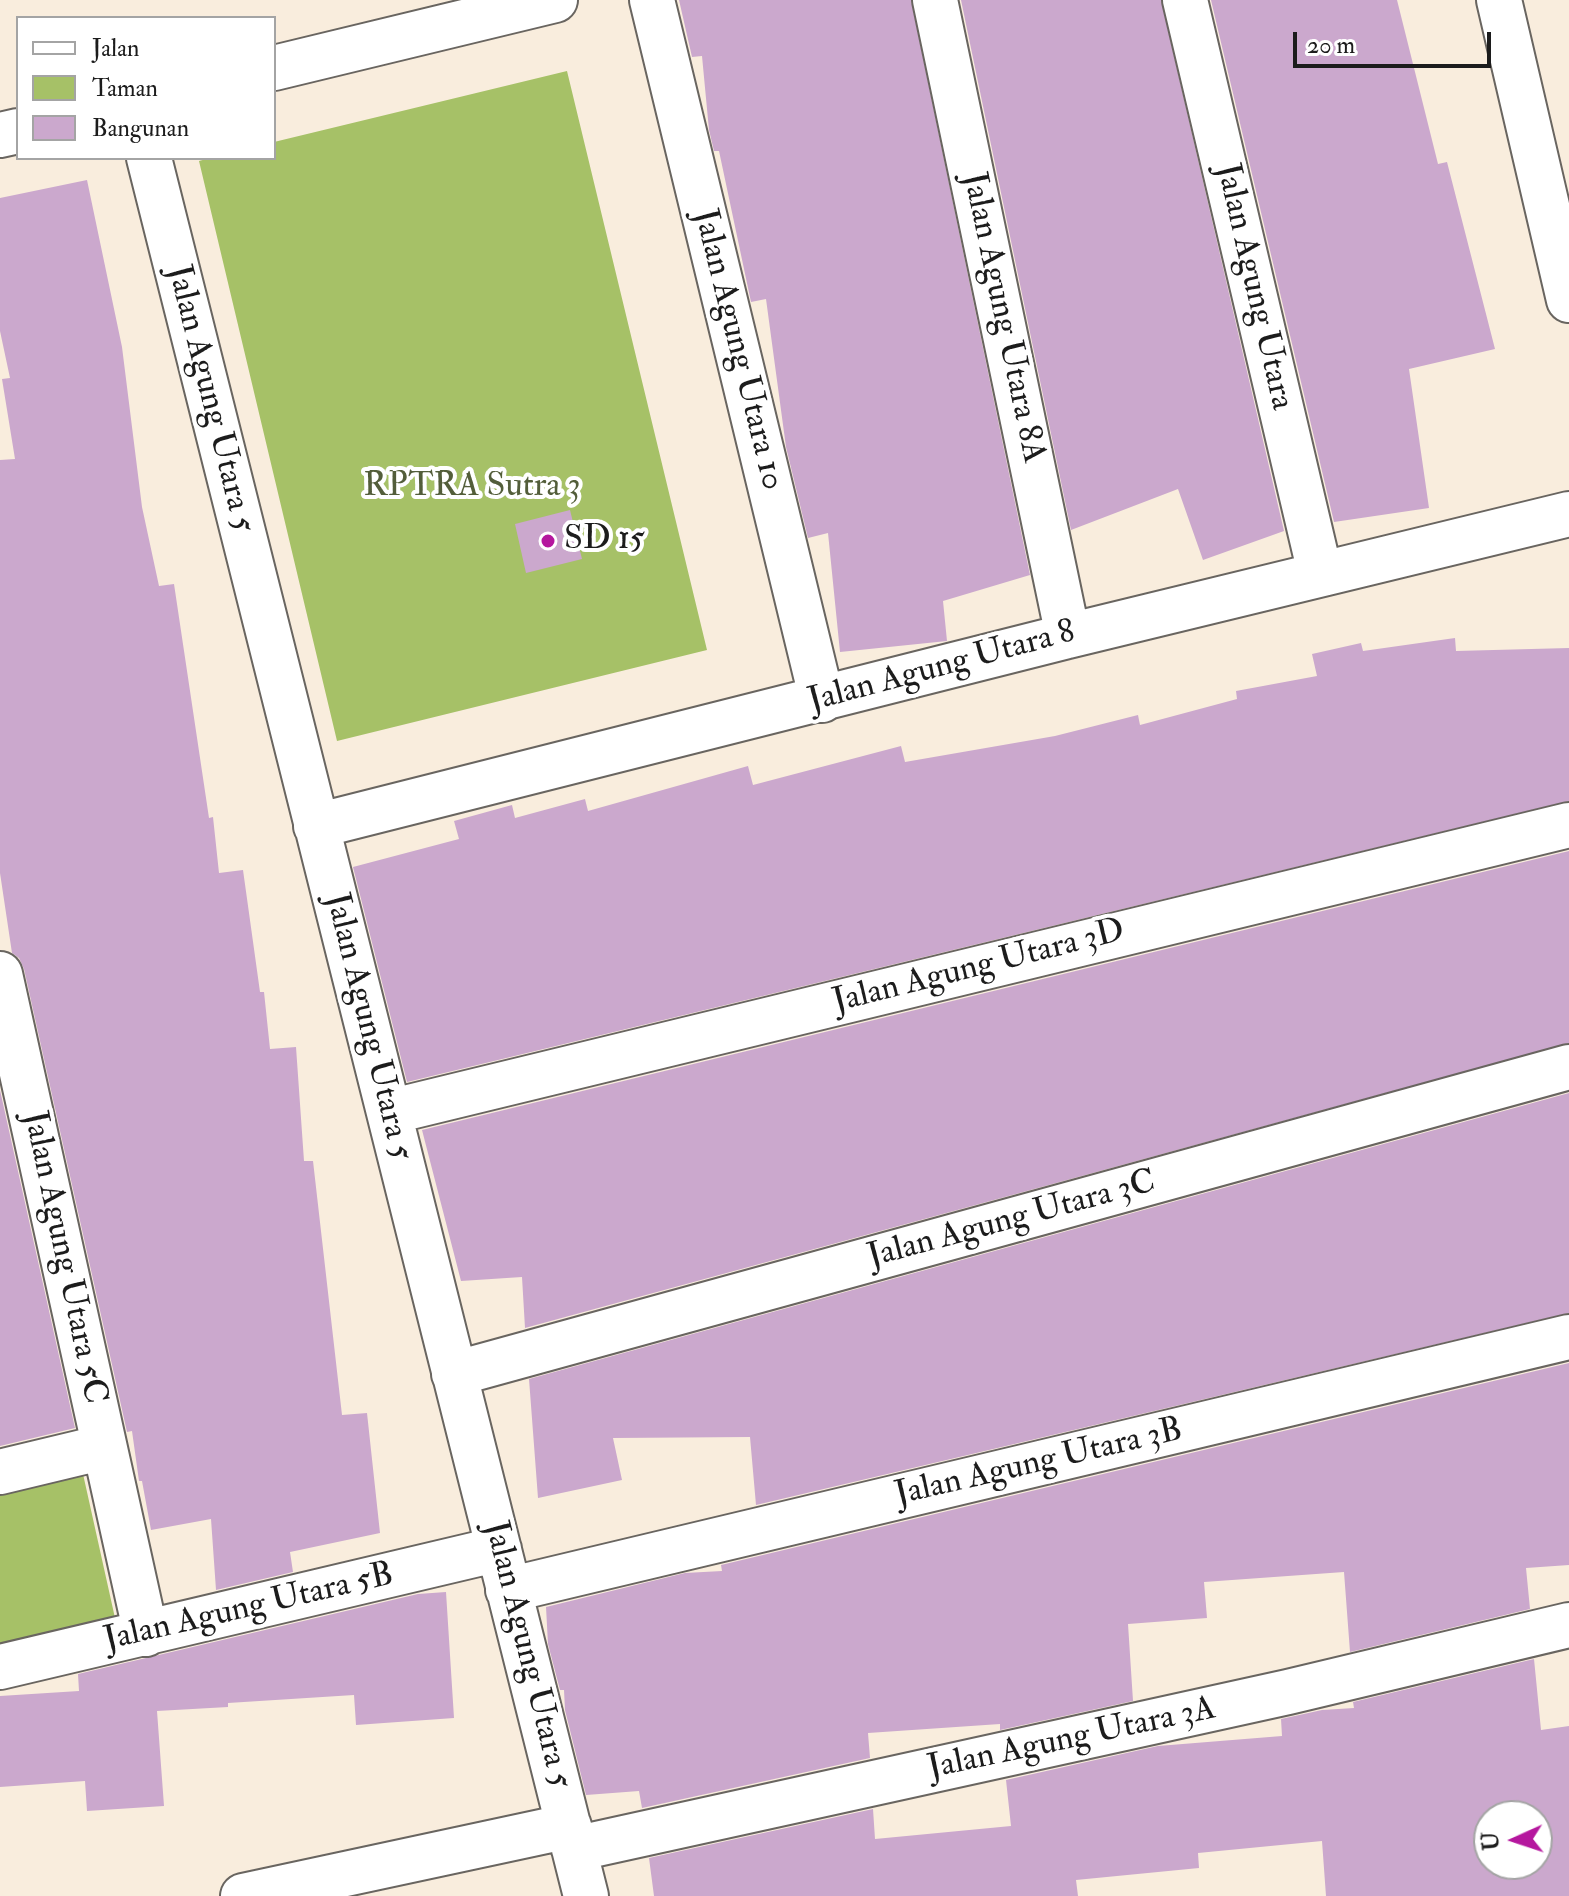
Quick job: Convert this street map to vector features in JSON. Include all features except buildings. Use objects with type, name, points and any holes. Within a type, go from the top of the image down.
[{"type":"street","points":[[276,68],[555,0]]},
{"type":"street","name":"Jalan Agung Utara 10","points":[[652,0],[822,700]]},
{"type":"street","name":"Jalan Agung Utara 8A","points":[[935,0],[1068,636]]},
{"type":"street","name":"Jalan Agung Utara","points":[[1185,0],[1320,573]]},
{"type":"street","points":[[1499,0],[1569,300]]},
{"type":"street","name":"Jalan Agung Utara 5","points":[[150,160],[586,1896]]},
{"type":"street","name":"Jalan Agung Utara 8","points":[[316,826],[1320,573],[1569,514]]},
{"type":"street","name":"Jalan Agung Utara 3D","points":[[389,1112],[1569,825]]},
{"type":"street","name":"Jalan Agung Utara 5C","points":[[0,974],[146,1634]]},
{"type":"street","name":"Jalan Agung Utara 3C","points":[[454,1374],[1569,1067]]},
{"type":"street","name":"Jalan Agung Utara 3B","points":[[504,1569],[1569,1337]]},
{"type":"street","name":"Jalan Agung Utara 5C","points":[[0,1472],[104,1447]]},
{"type":"street","name":"Jalan Agung Utara 5B","points":[[0,1667],[146,1634],[504,1569]]},
{"type":"street","name":"Jalan Agung Utara 3A","points":[[243,1896],[572,1838],[1288,1692],[1569,1625]]},
{"type":"green space","name":"RPTRA Sutra 3","points":[[567,71],[707,650],[337,741],[199,161],[276,160],[276,142]]},
{"type":"green space","points":[[83,1474],[115,1618],[0,1645],[0,1494]]},
{"type":"place","name":"SD 15","points":[[548,541]]}]
